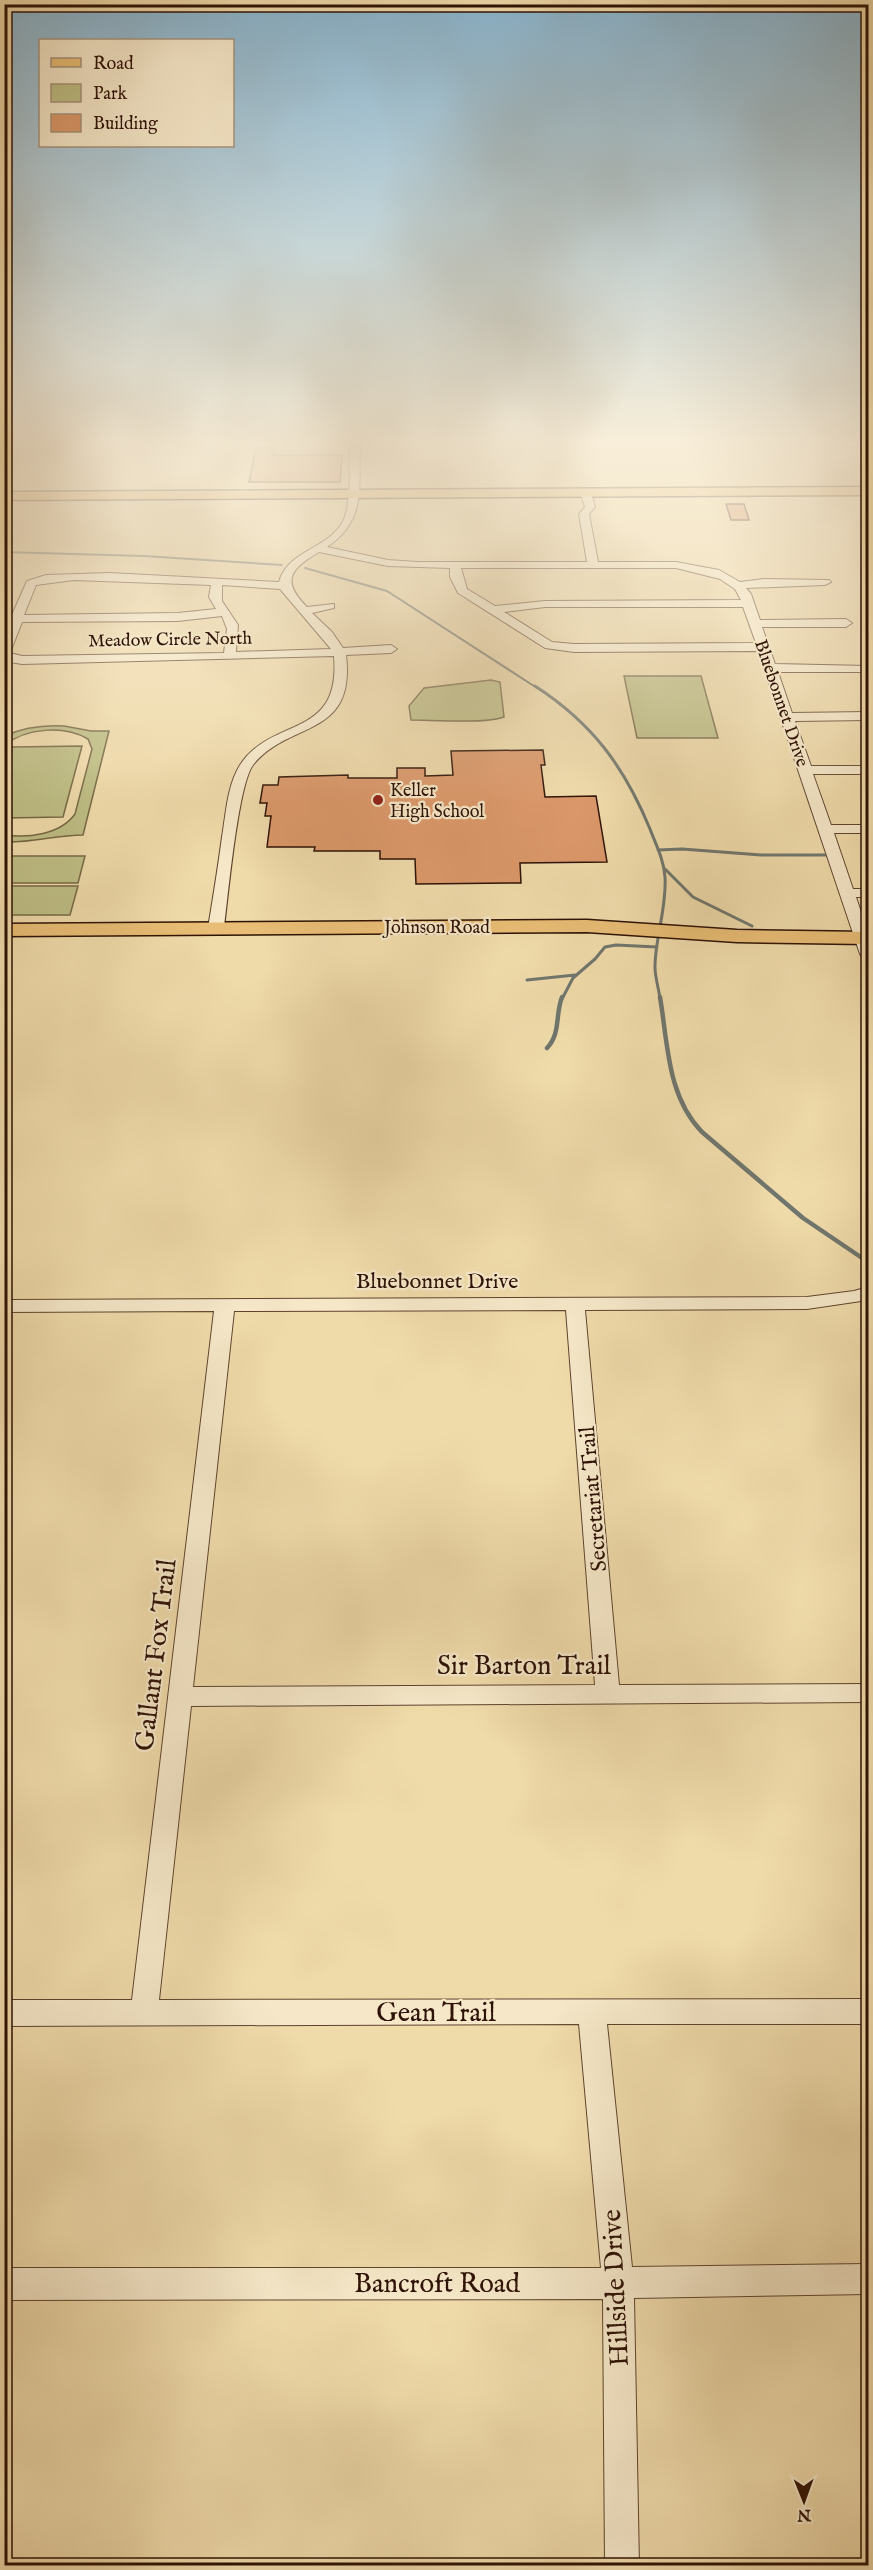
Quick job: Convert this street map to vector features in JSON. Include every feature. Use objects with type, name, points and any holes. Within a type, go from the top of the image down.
[{"type":"main road","name":"Johnson Road","points":[[4,930],[552,926],[867,943]]},
{"type":"street","points":[[216,928],[239,780],[250,760],[271,743],[306,726],[329,710],[339,692],[339,653],[316,621],[289,597],[284,586],[286,574],[294,565]]},
{"type":"street","points":[[431,565],[676,565],[717,574],[740,585],[764,582],[825,582]]},
{"type":"street","points":[[455,566],[456,577],[462,591],[555,647],[762,647]]},
{"type":"street","name":"Meadow Circle North","points":[[284,586],[118,578],[44,578],[31,584],[10,619],[4,653],[8,658],[22,660],[339,653],[391,649]]},
{"type":"street","points":[[217,583],[213,596],[232,624],[230,656]]},
{"type":"street","name":"Bluebonnet Drive","points":[[740,585],[867,943]]},
{"type":"street","points":[[493,610],[544,604],[748,603]]},
{"type":"street","points":[[305,611],[330,606]]},
{"type":"street","points":[[10,619],[178,617],[224,612]]},
{"type":"street","points":[[755,624],[846,623]]},
{"type":"street","points":[[770,668],[864,668]]},
{"type":"street","points":[[787,717],[868,716]]},
{"type":"street","points":[[806,770],[868,770]]},
{"type":"street","points":[[826,829],[868,829]]},
{"type":"street","points":[[849,893],[868,893]]},
{"type":"street","name":"Bluebonnet Drive","points":[[4,1306],[807,1302],[856,1297],[868,1293]]},
{"type":"street","name":"Secretariat Trail","points":[[575,1304],[608,1695]]},
{"type":"street","name":"Gallant Fox Trail","points":[[144,2013],[225,1305]]},
{"type":"street","name":"Sir Barton Trail","points":[[181,1697],[868,1693]]},
{"type":"street","name":"Hillside Drive","points":[[592,2011],[618,2283],[622,2565]]},
{"type":"street","name":"Gean Trail","points":[[4,2013],[868,2011]]},
{"type":"street","name":"Bancroft Road","points":[[4,2284],[618,2283],[868,2280]]},
{"type":"green space","points":[[624,676],[701,676],[718,738],[637,738]]},
{"type":"green space","points":[[491,680],[500,682],[504,717],[472,721],[411,720],[409,706],[424,688]]},
{"type":"green space","points":[[41,726],[64,726],[91,731],[109,731],[83,835],[5,842],[5,835],[24,836],[52,831],[61,827],[75,814],[92,749],[88,739],[68,732],[45,730],[23,735],[5,745],[5,736],[19,730]]},
{"type":"green space","points":[[82,746],[63,817],[5,818],[5,771],[12,747]]},
{"type":"green space","points":[[4,856],[85,856],[78,883],[5,883]]},
{"type":"green space","points":[[4,886],[78,886],[70,915],[5,915]]},
{"type":"building","name":"Keller High School","points":[[543,750],[545,765],[541,765],[545,797],[596,796],[607,862],[520,863],[521,883],[416,884],[415,859],[380,859],[380,851],[314,851],[315,847],[267,847],[271,816],[265,816],[267,803],[260,803],[263,785],[278,785],[279,777],[348,775],[348,778],[397,778],[397,768],[425,768],[425,776],[453,775],[451,751]]},
{"type":"waterway","points":[[305,568],[387,591],[537,688]]},
{"type":"waterway","points":[[535,686],[573,715],[604,748],[629,785],[658,850]]},
{"type":"waterway","points":[[658,850],[682,849],[761,855],[829,855]]},
{"type":"waterway","points":[[657,947],[665,889],[663,865],[658,850]]},
{"type":"waterway","points":[[665,869],[693,897],[752,926]]},
{"type":"waterway","points":[[562,999],[573,978],[605,947],[616,945],[657,947]]},
{"type":"waterway","points":[[657,947],[655,967],[660,999]]},
{"type":"waterway","points":[[527,980],[575,975]]},
{"type":"waterway","points":[[547,1048],[556,1030],[562,997]]},
{"type":"waterway","points":[[660,997],[675,1086],[690,1118],[702,1132],[803,1218],[868,1262]]},
{"type":"place","name":"Keller High School","points":[[378,800]]}]
